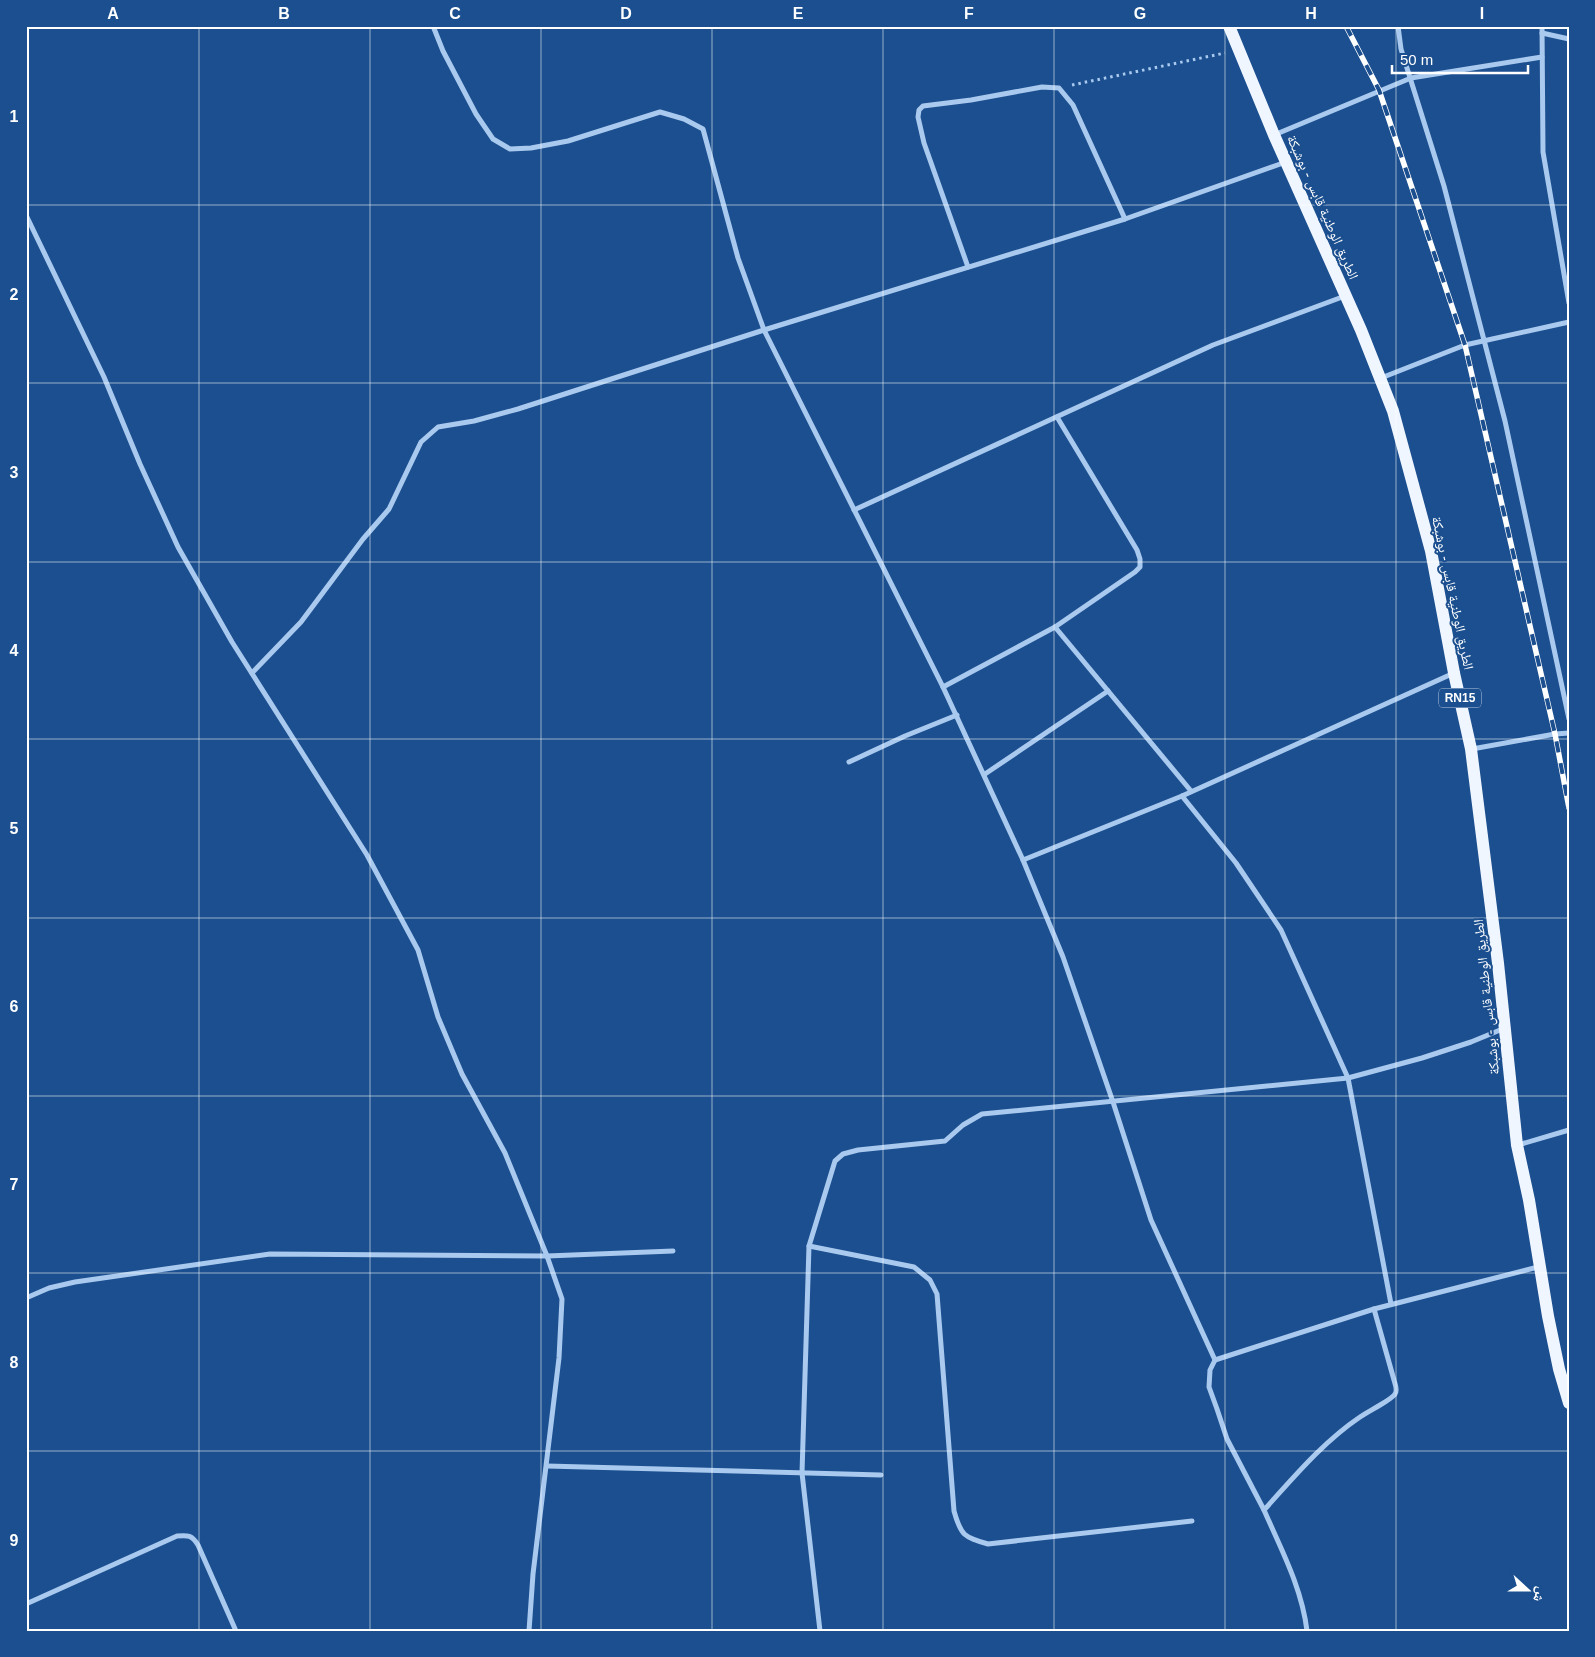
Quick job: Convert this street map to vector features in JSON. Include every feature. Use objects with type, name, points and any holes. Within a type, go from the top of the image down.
[{"type":"main road","name":"الطريق الوطنية قابس - بوشبكة","points":[[1229,26],[1274,135],[1346,296],[1396,420],[1431,551],[1454,673],[1471,749],[1505,1028],[1517,1145],[1529,1200],[1539,1267],[1557,1360],[1569,1403]]},
{"type":"street","points":[[433,26],[476,114],[492,139],[510,149],[531,148],[568,141],[660,112],[684,119],[703,129],[738,258],[764,330],[943,687],[985,774],[1023,860],[1063,957],[1151,1220],[1215,1360]]},
{"type":"street","points":[[1398,26],[1402,49],[1444,186],[1505,421],[1569,719]]},
{"type":"street","points":[[1542,26],[1543,152],[1569,303]]},
{"type":"street","points":[[1542,33],[1569,39]]},
{"type":"street","points":[[1274,135],[1411,78],[1542,57]]},
{"type":"street","points":[[968,267],[924,143],[918,117],[923,106],[971,100],[1042,87],[1059,88],[1073,105],[1125,219]]},
{"type":"street","points":[[252,673],[301,622],[363,540],[389,510],[421,442],[438,428],[474,421],[518,409],[764,330],[1125,219],[1286,162]]},
{"type":"street","points":[[26,215],[104,377],[140,464],[178,547],[232,642],[367,855],[418,950],[438,1018],[462,1074],[505,1153],[547,1256],[562,1299],[559,1358],[533,1574],[529,1631]]},
{"type":"street","points":[[854,510],[1213,345],[1346,296]]},
{"type":"street","points":[[1380,379],[1465,345],[1569,322]]},
{"type":"street","points":[[943,687],[1055,627],[1140,567],[1137,550],[1057,417]]},
{"type":"street","points":[[1055,627],[1191,791]]},
{"type":"street","points":[[1023,860],[1182,796],[1454,673]]},
{"type":"street","points":[[985,774],[1108,691]]},
{"type":"street","points":[[850,762],[956,715]]},
{"type":"street","points":[[1471,749],[1569,733]]},
{"type":"street","points":[[1182,796],[1236,863],[1281,930],[1348,1078],[1391,1304]]},
{"type":"street","points":[[820,1631],[802,1473],[810,1246],[835,1161],[843,1154],[858,1150],[945,1141],[963,1125],[982,1114],[1348,1078],[1422,1058],[1505,1028]]},
{"type":"street","points":[[1517,1145],[1569,1130]]},
{"type":"street","points":[[810,1246],[914,1267],[930,1280],[937,1294],[954,1511],[959,1529],[969,1538],[988,1544],[1192,1521]]},
{"type":"street","points":[[26,1298],[49,1288],[75,1282],[270,1254],[547,1256],[673,1250]]},
{"type":"street","points":[[1307,1631],[1305,1616],[1294,1580],[1264,1510],[1227,1439],[1209,1387],[1210,1370],[1215,1360],[1391,1304],[1539,1267]]},
{"type":"street","points":[[1264,1510],[1306,1463],[1350,1424],[1394,1396],[1397,1391],[1374,1309]]},
{"type":"street","points":[[547,1466],[881,1475]]},
{"type":"street","points":[[26,1604],[177,1536],[188,1535],[193,1537],[198,1545],[236,1631]]},
{"type":"path","points":[[1059,88],[1239,50]]},
{"type":"railway","points":[[1346,26],[1379,90],[1465,345],[1555,734],[1569,808]]}]
